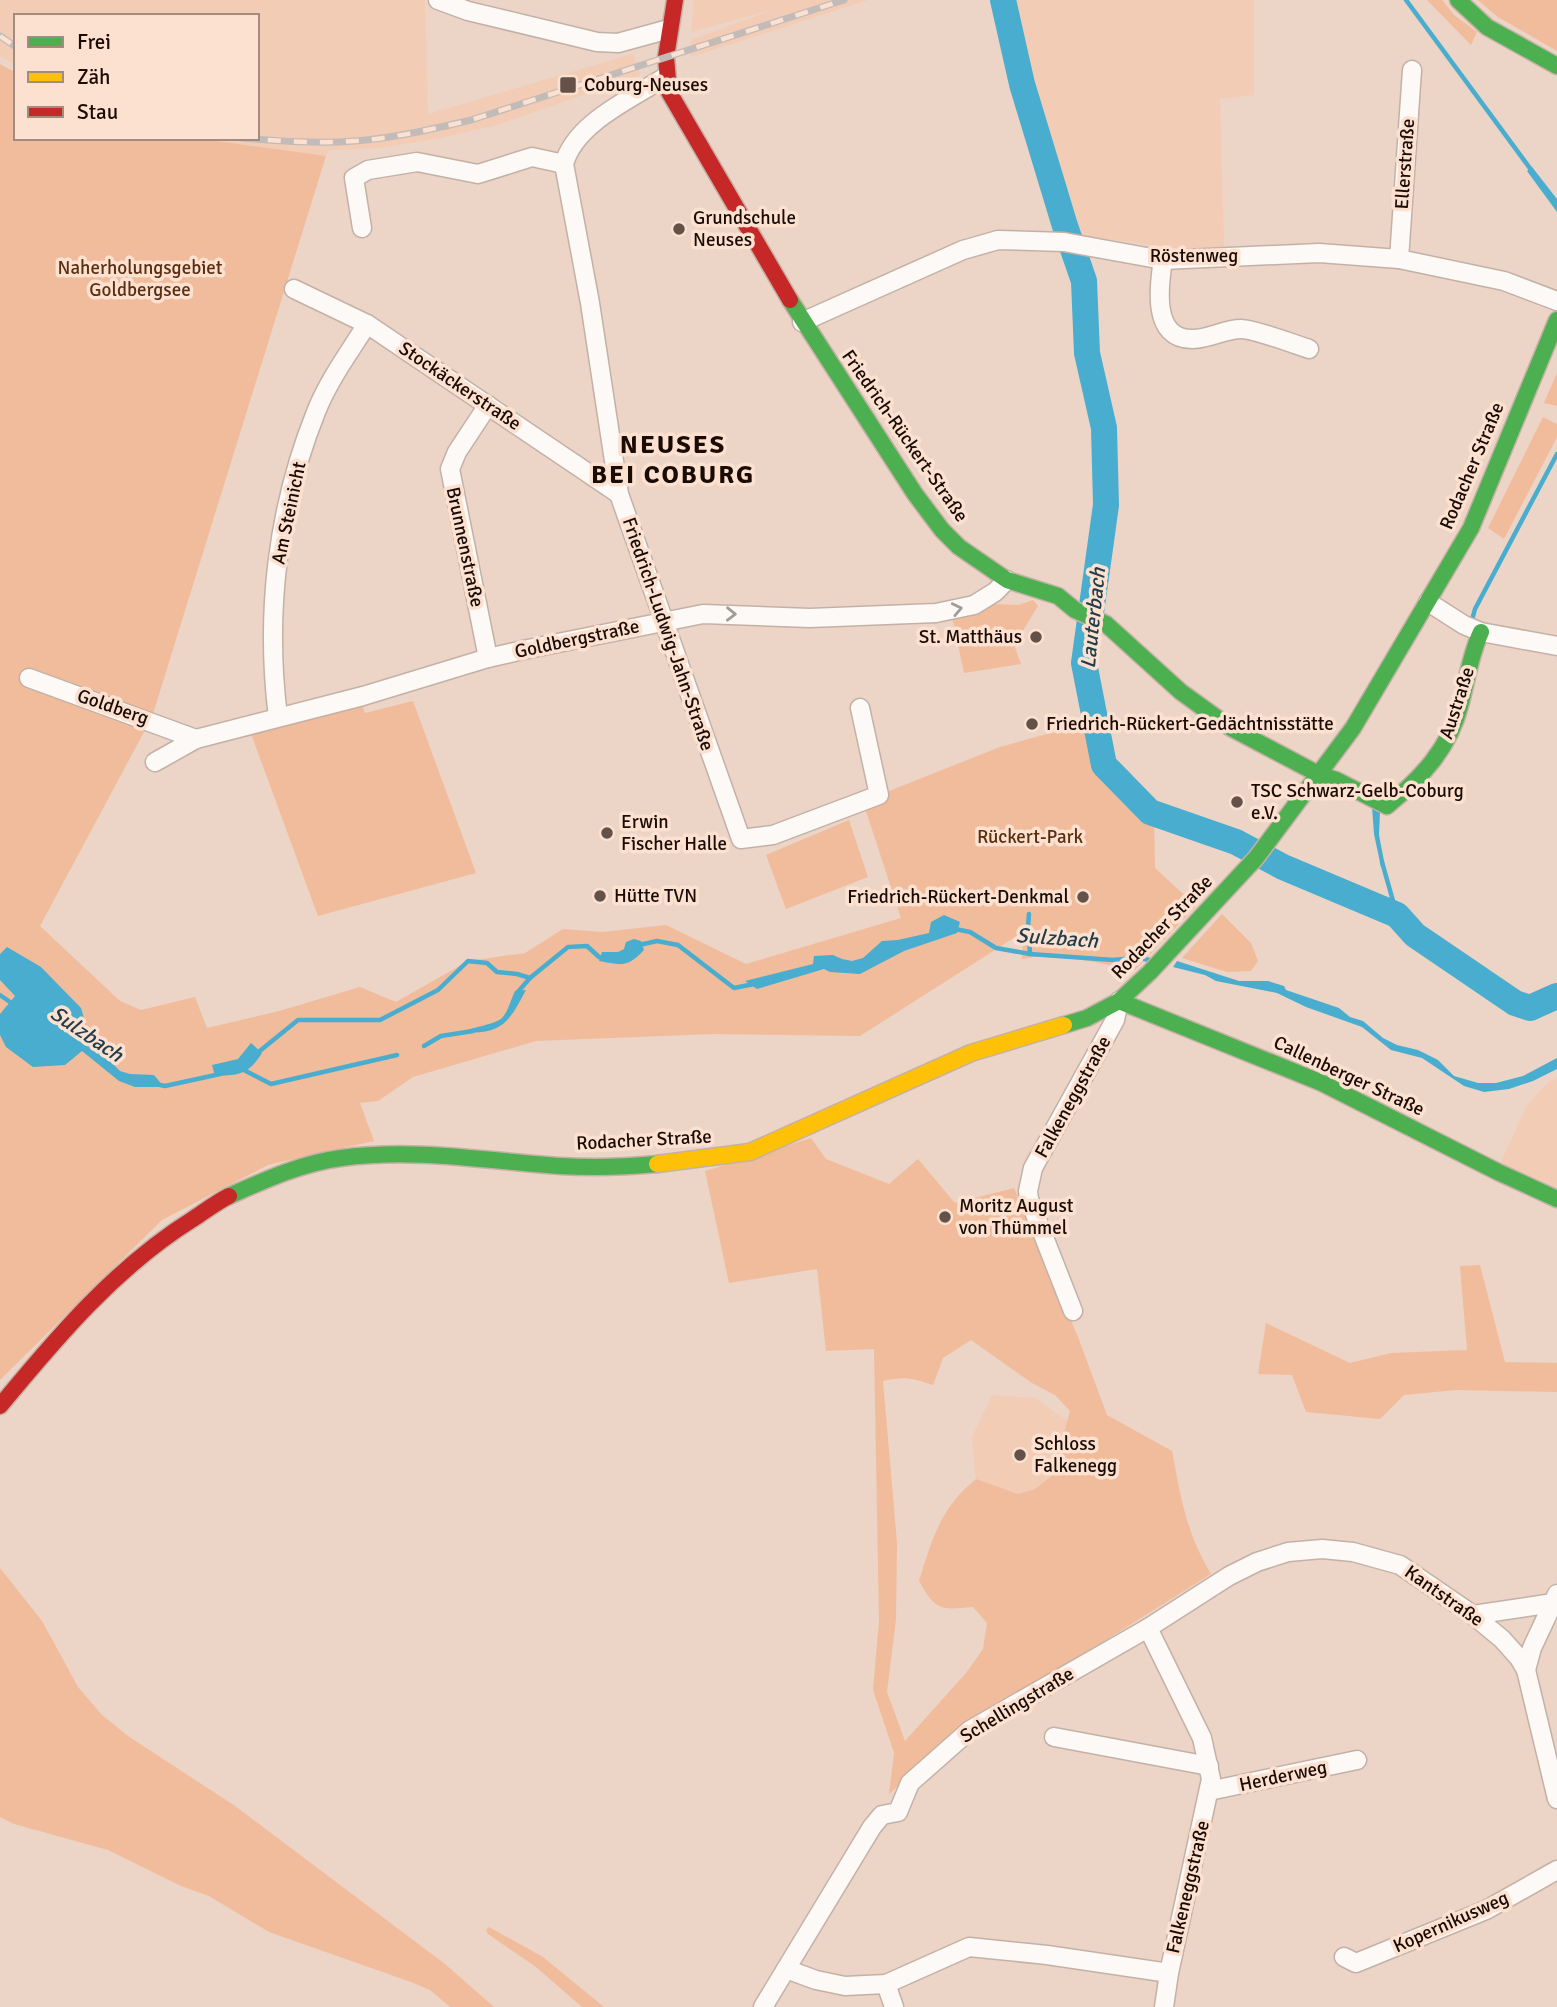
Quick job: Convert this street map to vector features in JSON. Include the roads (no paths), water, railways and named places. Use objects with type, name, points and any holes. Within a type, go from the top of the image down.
[{"type":"main road","name":"Friedrich-Rückert-Straße","points":[[675,0],[669,29],[665,77],[674,102],[802,322],[915,494],[942,530],[959,547],[1006,580],[1058,596],[1075,610],[1097,618],[1181,692],[1231,728],[1320,775]]},
{"type":"main road","points":[[1458,0],[1487,27],[1557,66]]},
{"type":"main road","name":"Rodacher Straße","points":[[0,1406],[90,1302],[138,1258],[188,1220],[224,1198],[265,1179],[303,1166],[343,1157],[374,1154],[403,1153],[561,1166],[613,1166],[717,1158],[750,1152],[971,1053],[1087,1018],[1119,1001],[1171,950],[1260,853],[1353,728],[1471,528],[1557,320]]},
{"type":"main road","name":"Austraße","points":[[1320,775],[1331,777],[1379,802],[1416,783],[1439,754],[1452,730],[1475,645],[1474,629]]},
{"type":"main road","name":"Callenberger Straße","points":[[1119,1001],[1153,1017],[1323,1083],[1504,1177],[1557,1199]]},
{"type":"street","points":[[438,0],[468,11],[597,42],[618,43],[669,29]]},
{"type":"street","name":"Ellerstraße","points":[[1399,259],[1412,70]]},
{"type":"street","points":[[362,228],[354,178],[368,170],[417,162],[478,174],[532,157],[564,163],[572,143],[589,126],[665,77]]},
{"type":"street","name":"Friedrich-Ludwig-Jahn-Straße","points":[[564,163],[590,303],[619,494],[741,839],[773,835],[879,794],[860,708]]},
{"type":"street","name":"Röstenweg","points":[[802,322],[963,250],[998,240],[1070,242],[1164,260],[1319,253],[1399,259],[1504,281],[1557,301]]},
{"type":"street","points":[[1164,260],[1158,289],[1159,308],[1166,325],[1175,334],[1192,340],[1242,329],[1309,349]]},
{"type":"street","name":"Stockäckerstraße","points":[[294,289],[367,324],[619,494]]},
{"type":"street","name":"Am Steinicht","points":[[278,717],[271,643],[272,610],[282,535],[298,468],[316,411],[367,324]]},
{"type":"street","name":"Brunnenstraße","points":[[488,405],[457,452],[450,469],[488,657]]},
{"type":"street","name":"Goldbergstraße","points":[[155,762],[196,739],[386,690],[488,657],[703,614],[810,618],[936,613],[974,605],[995,592],[1006,580]]},
{"type":"street","points":[[1428,603],[1474,629],[1557,646]]},
{"type":"street","name":"Goldberg","points":[[29,678],[196,739]]},
{"type":"street","name":"Falkeneggstraße","points":[[1073,1311],[1028,1191],[1033,1168],[1115,1020],[1119,1001]]},
{"type":"street","name":"Kantstraße","points":[[1148,1628],[1205,1590],[1247,1566],[1274,1556],[1305,1550],[1337,1550],[1368,1555],[1400,1565],[1473,1615],[1502,1639],[1519,1658],[1526,1670],[1557,1799]]},
{"type":"street","points":[[1473,1615],[1555,1599]]},
{"type":"street","points":[[1526,1670],[1532,1648],[1555,1599]]},
{"type":"street","name":"Falkeneggstraße","points":[[1148,1628],[1202,1738],[1209,1766],[1209,1791],[1164,2007]]},
{"type":"street","name":"Schellingstraße","points":[[763,2007],[872,1827],[882,1815],[898,1812],[910,1783],[970,1730],[1148,1628]]},
{"type":"street","points":[[1054,1737],[1209,1766]]},
{"type":"street","name":"Herderweg","points":[[1209,1791],[1357,1760]]},
{"type":"street","name":"Kopernikusweg","points":[[1343,1957],[1356,1963],[1486,1910],[1557,1870]]},
{"type":"street","points":[[786,1969],[816,1980],[845,1986],[887,1984],[969,1947],[1047,1955],[1169,1973]]},
{"type":"street","points":[[887,1984],[894,2007]]},
{"type":"water","points":[[1532,167],[1557,199],[1557,212],[1527,171]]},
{"type":"water","points":[[1084,626],[1093,629],[1094,641],[1089,667],[1080,673]]},
{"type":"water","points":[[1372,807],[1380,811],[1379,835],[1385,866],[1381,867],[1374,834]]},
{"type":"water","points":[[1204,827],[1250,845],[1244,852],[1203,838]]},
{"type":"water","points":[[944,915],[960,922],[957,933],[904,951],[860,974],[830,972],[824,969],[757,989],[745,981],[813,964],[814,956],[833,955],[852,961],[863,958],[882,941],[929,933],[931,922]]},
{"type":"water","points":[[634,939],[641,941],[644,950],[633,960],[624,964],[599,961],[602,952],[618,952],[624,949],[626,942]]},
{"type":"water","points":[[7,947],[41,967],[81,1008],[91,1042],[120,1071],[154,1075],[164,1087],[135,1087],[119,1081],[82,1051],[65,1065],[33,1067],[6,1047],[0,1035],[0,1014],[15,996],[0,980],[0,954]]},
{"type":"water","points":[[1177,961],[1239,981],[1268,981],[1339,1008],[1350,1017],[1363,1021],[1383,1038],[1418,1050],[1438,1060],[1454,1076],[1478,1083],[1496,1083],[1523,1076],[1557,1058],[1557,1069],[1509,1089],[1484,1092],[1464,1086],[1422,1058],[1391,1050],[1362,1027],[1306,1007],[1277,993],[1216,981],[1205,975],[1173,967]]},
{"type":"water","points":[[526,990],[503,1024],[487,1031],[463,1032],[502,1018],[515,991]]},
{"type":"water","points":[[251,1043],[262,1053],[252,1066],[237,1074],[215,1076],[212,1065],[238,1059]]},
{"type":"waterway","name":"Lauterbach","points":[[1003,0],[1022,84],[1084,281],[1087,353],[1104,428],[1106,505],[1084,663],[1104,765],[1150,812],[1236,842],[1283,867],[1397,915],[1415,935],[1515,1003],[1530,1008],[1557,996]]},
{"type":"waterway","points":[[1406,0],[1532,171]]},
{"type":"waterway","points":[[1471,624],[1475,609],[1557,454]]},
{"type":"waterway","points":[[1382,862],[1397,915]]},
{"type":"waterway","points":[[1028,926],[1029,914]]},
{"type":"waterway","name":"Sulzbach","points":[[955,929],[970,932],[996,948],[1030,954],[1150,960]]},
{"type":"waterway","points":[[1029,935],[1030,954]]},
{"type":"waterway","name":"Sulzbach","points":[[639,945],[657,941],[678,945],[734,988],[754,984]]},
{"type":"waterway","name":"Sulzbach","points":[[517,993],[530,978],[568,947],[587,946],[604,958]]},
{"type":"waterway","name":"Sulzbach","points":[[256,1054],[298,1020],[380,1020],[438,990],[468,961],[487,963],[497,972],[530,978]]},
{"type":"waterway","name":"Sulzbach","points":[[0,995],[13,1004]]},
{"type":"waterway","name":"Sulzbach","points":[[424,1046],[441,1036],[473,1031]]},
{"type":"waterway","name":"Sulzbach","points":[[242,1069],[271,1084],[397,1055]]},
{"type":"waterway","name":"Sulzbach","points":[[160,1085],[220,1074]]},
{"type":"railway","points":[[259,139],[355,141],[471,120],[844,0]]},
{"type":"railway","points":[[0,36],[14,46]]},
{"type":"place","name":"Coburg-Neuses","points":[[568,85]]},
{"type":"place","name":"Grundschule Neuses","points":[[679,229]]},
{"type":"place","name":"St. Matthäus","points":[[1036,637]]},
{"type":"place","name":"Friedrich-Rückert-Gedächtnisstätte","points":[[1032,724]]},
{"type":"place","name":"TSC Schwarz-Gelb-Coburg e.V.","points":[[1237,802]]},
{"type":"place","name":"Erwin Fischer Halle","points":[[607,833]]},
{"type":"place","name":"Hütte TVN","points":[[600,896]]},
{"type":"place","name":"Friedrich-Rückert-Denkmal","points":[[1083,897]]},
{"type":"place","name":"Moritz August von Thümmel","points":[[945,1217]]},
{"type":"place","name":"Schloss Falkenegg","points":[[1020,1455]]},
{"type":"district","name":"NEUSES BEI COBURG","points":[[673,460]]},
{"type":"park label","name":"Naherholungsgebiet Goldbergsee","points":[[140,279]]},
{"type":"park label","name":"Rückert-Park","points":[[1030,837]]}]
